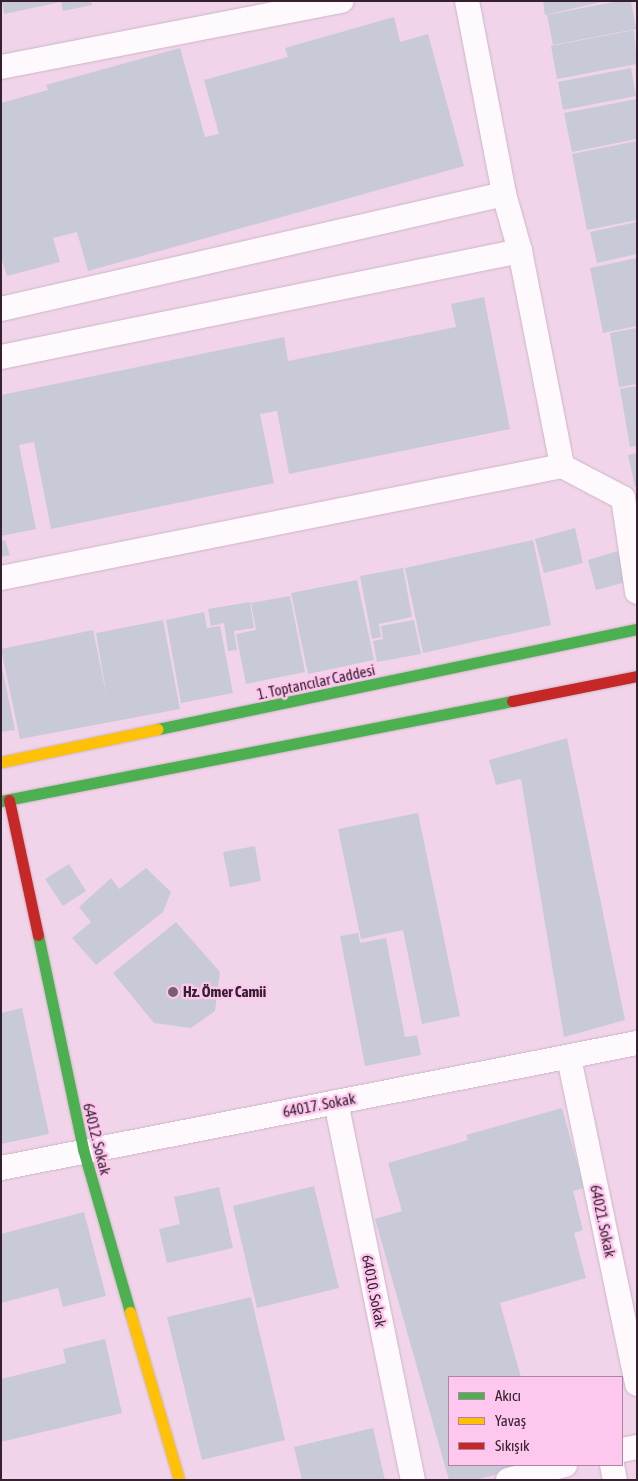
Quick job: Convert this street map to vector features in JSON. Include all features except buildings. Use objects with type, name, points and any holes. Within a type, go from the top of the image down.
[{"type":"street","points":[[1,67],[342,1]]},
{"type":"street","points":[[467,1],[504,194],[520,251],[562,466]]},
{"type":"street","points":[[1,309],[504,194]]},
{"type":"street","points":[[1,357],[520,251]]},
{"type":"street","points":[[1,578],[562,466],[623,498],[637,592]]},
{"type":"street","name":"1. Toptancılar Caddesi","points":[[1,762],[637,629]]},
{"type":"street","points":[[5,800],[637,676]]},
{"type":"street","name":"64012. Sokak","points":[[5,800],[83,1149],[179,1480]]},
{"type":"street","name":"64017. Sokak","points":[[1,1168],[83,1149],[569,1058],[637,1043]]},
{"type":"street","name":"64021. Sokak","points":[[569,1058],[637,1384]]},
{"type":"street","name":"64010. Sokak","points":[[336,1102],[412,1480]]},
{"type":"street","points":[[623,1450],[637,1447]]},
{"type":"street","points":[[524,1478],[562,1466]]},
{"type":"street","points":[[612,1466],[615,1480]]},
{"type":"traffic: fast","points":[[158,729],[637,629]]},
{"type":"traffic: fast","points":[[1,801],[512,701]]},
{"type":"traffic: fast","points":[[38,935],[83,1149],[130,1312]]},
{"type":"traffic: slow","points":[[1,762],[158,729]]},
{"type":"traffic: slow","points":[[130,1312],[179,1480]]},
{"type":"traffic: jam","points":[[512,701],[637,676]]},
{"type":"traffic: jam","points":[[9,800],[38,935]]},
{"type":"place","name":"Hz. Ömer Camii","points":[[173,992]]}]
